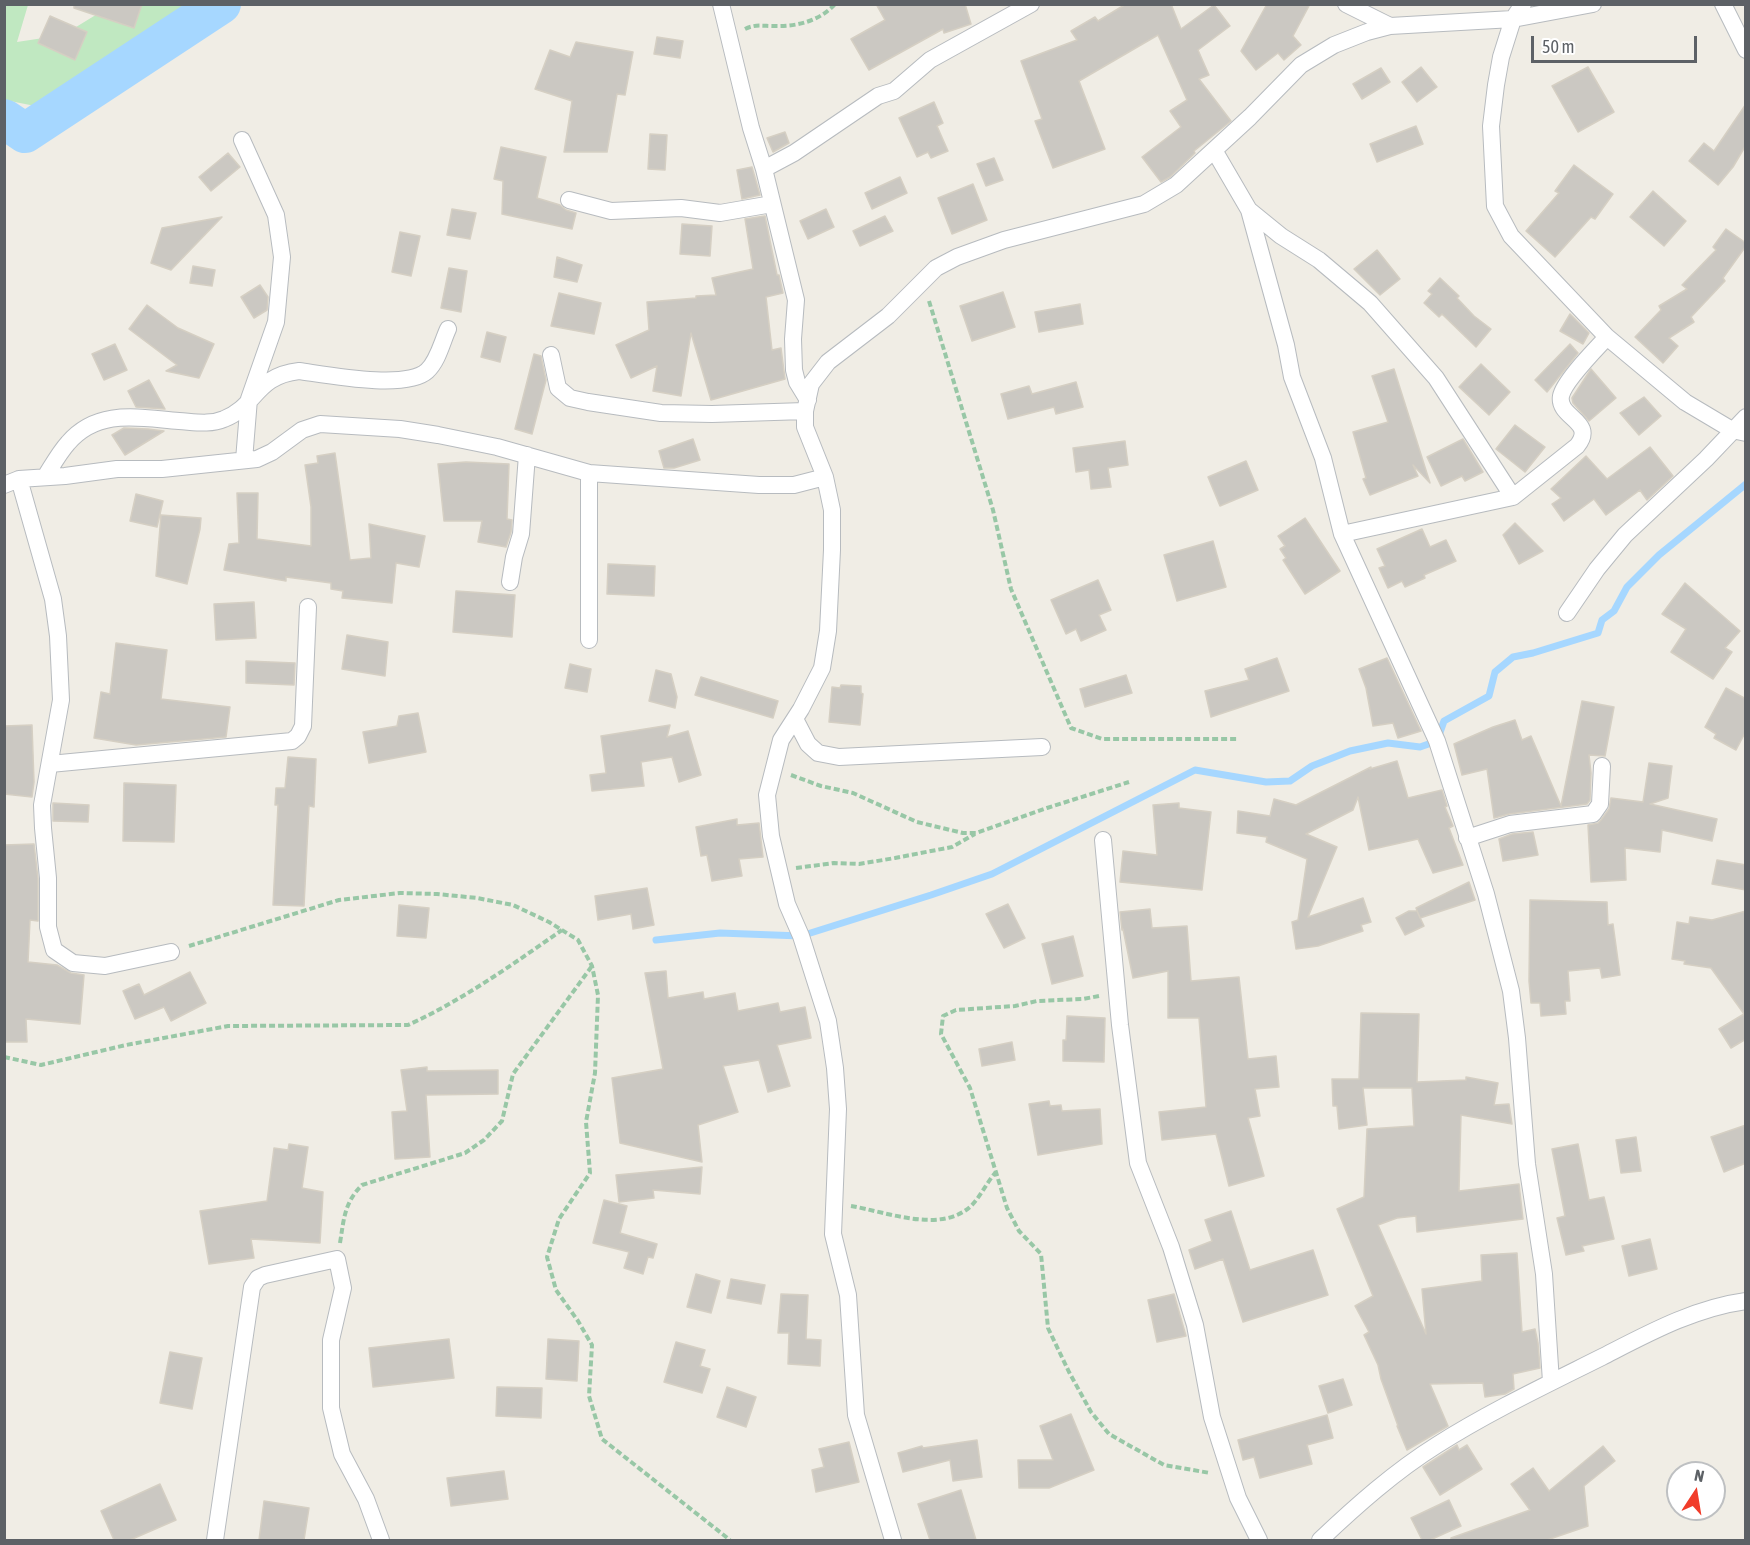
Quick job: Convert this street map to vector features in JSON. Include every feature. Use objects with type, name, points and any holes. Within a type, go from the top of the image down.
[{"type":"street","points":[[721,4],[796,300],[793,339],[794,370],[806,406]]},
{"type":"street","points":[[764,169],[794,153],[878,96],[894,91],[930,60],[1031,4]]},
{"type":"street","points":[[1346,4],[1390,26]]},
{"type":"street","points":[[1523,4],[1513,19],[1501,57],[1491,126],[1496,206],[1512,236],[1607,337],[1685,402],[1739,431]]},
{"type":"street","points":[[893,1540],[856,1415],[848,1295],[833,1234],[838,1109],[828,1021],[801,936],[787,904],[771,836],[767,795],[781,740],[822,668],[828,631],[832,510],[825,477],[805,427],[806,406],[811,384],[828,362],[888,316],[936,268],[967,252],[1004,240],[1144,204],[1176,185],[1301,65],[1334,45],[1390,26],[1513,19],[1593,4]]},
{"type":"street","points":[[1722,4],[1746,50]]},
{"type":"street","points":[[242,140],[276,215],[282,257],[276,322],[249,399],[244,460]]},
{"type":"street","points":[[1214,150],[1249,210],[1286,345],[1292,377],[1323,458],[1342,534],[1437,741],[1486,894],[1511,991],[1527,1164],[1544,1274],[1551,1382]]},
{"type":"street","points":[[569,200],[611,210],[681,208],[720,213],[772,204]]},
{"type":"street","points":[[1249,210],[1281,236],[1318,260],[1370,303],[1436,378],[1513,497]]},
{"type":"street","points":[[45,477],[68,442],[82,429],[102,420],[121,416],[211,423],[236,413],[268,381],[286,373],[300,371],[393,381],[419,375],[426,372],[434,361],[448,329]]},
{"type":"street","points":[[1342,534],[1513,497],[1582,440],[1581,427],[1562,407],[1560,398],[1563,389],[1582,364],[1607,337]]},
{"type":"street","points":[[551,356],[558,388],[570,398],[588,402],[661,413],[712,414],[806,406]]},
{"type":"street","points":[[1566,613],[1597,569],[1625,535],[1739,431],[1746,417]]},
{"type":"street","points":[[171,952],[105,966],[73,963],[54,950],[48,927],[48,878],[42,805],[61,700],[58,636],[53,599],[12,482],[117,469],[162,469],[257,459],[272,452],[302,430],[320,424],[400,429],[497,447],[589,472],[759,486],[794,485],[825,477]]},
{"type":"street","points":[[510,582],[521,534],[527,455]]},
{"type":"street","points":[[589,472],[589,640]]},
{"type":"street","points":[[50,764],[292,741],[298,736],[303,726],[308,607]]},
{"type":"street","points":[[795,719],[808,744],[818,753],[839,757],[1042,747]]},
{"type":"street","points":[[1467,837],[1510,824],[1593,814],[1600,804],[1602,766]]},
{"type":"street","points":[[1103,840],[1111,943],[1138,1163],[1171,1247],[1195,1325],[1212,1417],[1238,1498],[1259,1540]]},
{"type":"street","points":[[215,1540],[252,1287],[258,1278],[265,1275],[337,1258],[343,1288],[331,1340],[331,1408],[342,1454],[366,1499],[381,1540]]},
{"type":"street","points":[[1320,1540],[1388,1480],[1436,1446],[1491,1413],[1656,1330],[1706,1310],[1746,1301]]},
{"type":"path","points":[[729,38],[752,25],[777,26],[814,20],[828,13],[836,4]]},
{"type":"path","points":[[923,281],[993,510],[1011,589],[1071,728],[1101,739],[1238,739]]},
{"type":"path","points":[[773,770],[821,786],[853,793],[917,822],[963,833],[976,833]]},
{"type":"path","points":[[778,870],[834,864],[859,864],[952,847],[976,833],[1047,807],[1129,782]]},
{"type":"path","points":[[171,952],[339,900],[400,893],[477,898],[513,905],[578,940],[592,966],[598,995],[595,1072],[586,1122],[590,1173],[559,1220],[547,1257],[556,1290],[592,1345],[589,1396],[602,1439],[730,1540]]},
{"type":"path","points":[[4,1057],[41,1065],[126,1045],[228,1026],[408,1025],[430,1015],[492,978],[563,930]]},
{"type":"path","points":[[337,1258],[345,1209],[362,1185],[465,1153],[496,1129],[502,1121],[513,1074],[592,966]]},
{"type":"path","points":[[1118,993],[1083,999],[1037,1001],[1015,1006],[957,1010],[943,1016],[941,1034],[970,1088],[1007,1208],[1019,1232],[1041,1254],[1048,1328],[1091,1412],[1109,1434],[1164,1465],[1215,1473],[1231,1472]]},
{"type":"path","points":[[834,1200],[852,1206],[925,1220],[950,1218],[971,1206],[996,1171]]},
{"type":"green space","points":[[4,5],[28,5],[17,42],[63,35],[112,5],[227,5],[121,83],[65,112],[5,100]]},
{"type":"building","points":[[74,4],[142,4],[134,28],[74,8]]},
{"type":"building","points":[[876,4],[965,4],[971,24],[944,33],[943,29],[869,70],[851,39],[885,20]]},
{"type":"building","points":[[1126,4],[1171,4],[1181,29],[1214,5],[1230,26],[1198,50],[1209,75],[1199,79],[1231,121],[1194,151],[1195,153],[1170,177],[1161,182],[1142,157],[1181,127],[1170,111],[1187,100],[1158,35],[1079,81],[1105,149],[1053,168],[1035,121],[1042,119],[1021,61],[1077,40],[1071,31],[1095,17],[1098,21]]},
{"type":"building","points":[[1267,4],[1310,4],[1293,36],[1301,45],[1284,60],[1278,53],[1256,70],[1241,51]]},
{"type":"building","points":[[50,16],[87,32],[75,60],[38,43]]},
{"type":"building","points":[[657,37],[683,41],[680,58],[654,54]]},
{"type":"building","points":[[576,42],[633,52],[625,95],[617,94],[607,152],[564,152],[572,101],[535,89],[550,50],[570,57]]},
{"type":"building","points":[[1421,67],[1437,87],[1417,102],[1402,82]]},
{"type":"building","points":[[1588,67],[1614,112],[1578,132],[1552,86]]},
{"type":"building","points":[[1381,68],[1390,82],[1362,99],[1353,84]]},
{"type":"building","points":[[934,102],[943,123],[937,126],[948,151],[931,158],[928,152],[917,157],[899,118]]},
{"type":"building","points":[[1746,104],[1746,145],[1733,167],[1718,185],[1689,161],[1704,143],[1714,151]]},
{"type":"building","points":[[1416,126],[1423,144],[1377,162],[1370,144]]},
{"type":"building","points":[[785,132],[789,143],[773,152],[767,138]]},
{"type":"building","points":[[650,134],[667,135],[665,170],[648,169]]},
{"type":"building","points":[[501,147],[546,157],[537,198],[576,213],[572,229],[502,214],[503,181],[494,179]]},
{"type":"building","points":[[228,153],[240,167],[211,191],[199,177]]},
{"type":"building","points":[[994,158],[1003,180],[986,186],[977,164]]},
{"type":"building","points":[[1574,165],[1613,194],[1595,219],[1591,217],[1555,257],[1526,231],[1559,193],[1555,191]]},
{"type":"building","points":[[752,167],[760,195],[742,199],[737,170]]},
{"type":"building","points":[[900,177],[907,193],[872,209],[865,193]]},
{"type":"building","points":[[973,184],[987,220],[952,234],[938,198]]},
{"type":"building","points":[[1653,191],[1686,221],[1664,246],[1630,217]]},
{"type":"building","points":[[452,209],[476,213],[470,239],[447,235]]},
{"type":"building","points":[[826,209],[834,227],[808,239],[800,221]]},
{"type":"building","points":[[765,216],[783,293],[766,297],[772,350],[781,348],[785,379],[711,400],[691,333],[681,396],[653,391],[657,366],[631,378],[616,345],[649,330],[647,302],[716,295],[712,278],[753,269],[745,219]]},
{"type":"building","points":[[885,216],[893,231],[860,246],[853,231]]},
{"type":"building","points":[[222,217],[171,270],[151,263],[162,228]]},
{"type":"building","points":[[682,224],[712,226],[710,256],[680,254]]},
{"type":"building","points":[[1726,229],[1746,243],[1746,246],[1723,278],[1725,281],[1691,317],[1694,322],[1669,338],[1678,346],[1663,363],[1635,337],[1661,310],[1659,306],[1687,289],[1682,285],[1716,250],[1713,247]]},
{"type":"building","points":[[400,232],[420,236],[411,276],[392,272]]},
{"type":"building","points":[[1377,250],[1400,279],[1380,295],[1354,269]]},
{"type":"building","points":[[557,257],[582,265],[577,282],[554,277]]},
{"type":"building","points":[[193,266],[215,270],[212,286],[190,283]]},
{"type":"building","points":[[449,268],[467,271],[461,312],[441,308]]},
{"type":"building","points":[[1440,278],[1459,296],[1457,298],[1474,316],[1491,329],[1476,347],[1442,314],[1439,317],[1424,303],[1432,294],[1428,291]]},
{"type":"building","points":[[260,285],[268,297],[267,310],[254,318],[241,297]]},
{"type":"building","points":[[1003,292],[1015,327],[972,341],[960,306]]},
{"type":"building","points":[[559,293],[601,303],[594,334],[551,326]]},
{"type":"building","points":[[1080,304],[1083,324],[1039,332],[1035,312]]},
{"type":"building","points":[[147,305],[178,328],[214,344],[199,378],[166,371],[177,365],[129,329]]},
{"type":"building","points":[[1570,314],[1589,333],[1583,344],[1560,331]]},
{"type":"building","points":[[487,332],[506,337],[500,362],[481,357]]},
{"type":"building","points":[[115,344],[127,370],[104,380],[92,354]]},
{"type":"building","points":[[1570,344],[1578,353],[1547,392],[1535,380]]},
{"type":"building","points":[[534,354],[541,356],[546,380],[532,434],[515,429]]},
{"type":"building","points":[[1481,364],[1510,392],[1489,415],[1459,387]]},
{"type":"building","points":[[1394,369],[1430,483],[1413,465],[1418,476],[1370,495],[1363,479],[1366,478],[1353,432],[1388,422],[1372,376]]},
{"type":"building","points":[[1591,369],[1616,398],[1589,421],[1573,403],[1572,398]]},
{"type":"building","points":[[149,380],[165,409],[136,407],[128,391]]},
{"type":"building","points":[[1076,382],[1083,407],[1056,414],[1054,407],[1008,419],[1001,394],[1029,386],[1032,394]]},
{"type":"building","points":[[1644,397],[1661,416],[1639,435],[1620,413]]},
{"type":"building","points":[[1515,425],[1545,447],[1525,472],[1496,449]]},
{"type":"building","points":[[124,428],[164,431],[125,455],[112,435]]},
{"type":"building","points":[[693,439],[700,460],[674,468],[664,468],[659,451]]},
{"type":"building","points":[[1463,439],[1483,472],[1465,481],[1462,476],[1441,486],[1427,457]]},
{"type":"building","points":[[1125,441],[1128,465],[1108,468],[1111,487],[1091,489],[1089,470],[1076,472],[1073,448]]},
{"type":"building","points":[[1650,447],[1673,476],[1647,500],[1640,490],[1606,515],[1594,499],[1564,521],[1552,504],[1561,498],[1551,489],[1586,456],[1607,479]]},
{"type":"building","points":[[335,453],[350,560],[371,558],[369,524],[425,536],[419,567],[396,563],[392,603],[342,598],[343,591],[331,589],[331,583],[286,577],[286,581],[224,570],[229,544],[239,543],[237,493],[258,493],[257,539],[311,546],[311,507],[305,465],[318,463],[317,456]]},
{"type":"building","points":[[1246,461],[1258,490],[1220,506],[1208,477]]},
{"type":"building","points":[[466,462],[509,464],[507,519],[512,520],[506,547],[478,542],[482,521],[444,521],[438,464]]},
{"type":"building","points":[[136,494],[163,501],[157,527],[130,521]]},
{"type":"building","points":[[161,515],[201,518],[187,584],[156,576]]},
{"type":"building","points":[[1305,518],[1340,571],[1305,594],[1283,560],[1286,558],[1280,549],[1285,546],[1278,536]]},
{"type":"building","points":[[1515,523],[1543,551],[1519,564],[1503,535]]},
{"type":"building","points":[[1422,529],[1430,547],[1446,540],[1456,561],[1424,575],[1425,578],[1405,587],[1402,581],[1388,588],[1379,568],[1385,566],[1377,549]]},
{"type":"building","points":[[1213,541],[1226,587],[1177,601],[1164,555]]},
{"type":"building","points":[[608,564],[655,566],[654,596],[607,594]]},
{"type":"building","points":[[1098,580],[1111,610],[1099,615],[1106,630],[1081,641],[1076,629],[1066,634],[1051,600]]},
{"type":"building","points":[[1685,583],[1740,631],[1725,648],[1732,652],[1713,679],[1671,652],[1686,629],[1662,614]]},
{"type":"building","points":[[456,591],[515,595],[512,637],[453,632]]},
{"type":"building","points":[[254,602],[256,638],[216,640],[214,604]]},
{"type":"building","points":[[347,635],[388,642],[385,676],[342,669]]},
{"type":"building","points":[[116,643],[167,650],[161,699],[230,707],[226,737],[136,745],[94,738],[101,692],[110,694]]},
{"type":"building","points":[[1277,658],[1289,691],[1211,717],[1205,691],[1249,680],[1245,669]]},
{"type":"building","points":[[1387,658],[1421,731],[1398,738],[1393,723],[1373,726],[1366,688],[1359,669]]},
{"type":"building","points":[[246,661],[295,663],[294,685],[246,683]]},
{"type":"building","points":[[570,664],[591,669],[587,692],[565,688]]},
{"type":"building","points":[[656,670],[671,674],[677,697],[675,708],[649,701]]},
{"type":"building","points":[[1126,675],[1132,693],[1085,707],[1080,689]]},
{"type":"building","points":[[701,677],[778,701],[773,718],[695,695]]},
{"type":"building","points":[[841,685],[861,686],[863,694],[860,725],[829,722],[832,687],[840,688]]},
{"type":"building","points":[[1726,688],[1746,699],[1746,731],[1736,750],[1714,738],[1716,734],[1705,727]]},
{"type":"building","points":[[1582,701],[1614,707],[1605,756],[1589,755],[1590,800],[1587,804],[1494,818],[1487,769],[1462,775],[1454,744],[1515,720],[1522,740],[1531,736],[1561,806]]},
{"type":"building","points":[[418,713],[426,752],[369,763],[363,732],[397,726],[399,716]]},
{"type":"building","points":[[32,725],[34,782],[32,797],[4,794],[4,726]]},
{"type":"building","points":[[670,725],[667,737],[688,731],[701,775],[679,782],[672,757],[641,762],[644,786],[592,791],[590,775],[606,773],[601,736]]},
{"type":"building","points":[[288,757],[316,759],[314,807],[309,806],[304,906],[273,905],[278,805],[275,805],[276,788],[285,788]]},
{"type":"building","points":[[1397,761],[1408,798],[1442,790],[1447,806],[1445,807],[1453,826],[1449,828],[1463,865],[1433,873],[1418,839],[1369,850],[1358,797],[1353,810],[1306,834],[1337,847],[1308,917],[1363,898],[1371,922],[1361,925],[1363,931],[1318,946],[1296,949],[1292,922],[1298,920],[1307,859],[1266,842],[1267,837],[1237,833],[1238,811],[1270,816],[1274,799],[1296,805],[1371,767],[1370,769]]},
{"type":"building","points":[[1649,763],[1672,766],[1668,798],[1650,804],[1717,819],[1712,841],[1662,830],[1660,852],[1625,848],[1626,880],[1591,882],[1588,825],[1601,820],[1609,809],[1611,798],[1643,802]]},
{"type":"building","points":[[124,783],[176,785],[174,842],[123,841]]},
{"type":"building","points":[[53,803],[89,805],[88,822],[53,821]]},
{"type":"building","points":[[1179,803],[1179,808],[1211,812],[1202,890],[1120,882],[1123,851],[1157,855],[1153,805]]},
{"type":"building","points":[[737,819],[737,825],[759,823],[763,857],[739,859],[742,876],[712,881],[707,855],[701,856],[696,827]]},
{"type":"building","points":[[1533,832],[1538,855],[1503,861],[1499,839],[1512,834]]},
{"type":"building","points":[[34,844],[38,879],[38,921],[30,920],[28,962],[57,965],[71,973],[84,975],[80,1024],[26,1019],[27,1042],[4,1042],[4,845]]},
{"type":"building","points":[[1717,860],[1746,865],[1746,890],[1712,884]]},
{"type":"building","points":[[1469,882],[1475,900],[1420,918],[1416,908]]},
{"type":"building","points":[[647,888],[654,925],[633,929],[631,914],[598,920],[595,896]]},
{"type":"building","points":[[1530,900],[1607,902],[1608,925],[1613,924],[1620,975],[1602,978],[1600,968],[1568,971],[1570,1001],[1565,1001],[1566,1014],[1541,1016],[1540,1003],[1531,1003]]},
{"type":"building","points":[[1008,904],[1025,938],[1004,948],[986,914]]},
{"type":"building","points":[[399,905],[429,908],[426,938],[397,936]]},
{"type":"building","points":[[1150,909],[1152,928],[1187,926],[1191,981],[1239,977],[1248,1059],[1276,1056],[1279,1087],[1255,1089],[1260,1116],[1248,1118],[1264,1176],[1229,1186],[1216,1134],[1162,1140],[1159,1112],[1206,1107],[1199,1018],[1168,1018],[1168,971],[1133,978],[1120,912]]},
{"type":"building","points":[[1409,911],[1417,911],[1424,926],[1405,935],[1396,918]]},
{"type":"building","points":[[1746,911],[1746,1039],[1731,1048],[1719,1029],[1744,1014],[1711,968],[1684,964],[1685,961],[1672,959],[1677,922],[1689,924],[1690,917],[1712,920]]},
{"type":"building","points":[[1073,936],[1083,976],[1052,984],[1042,944]]},
{"type":"building","points":[[666,971],[668,998],[703,992],[704,999],[735,993],[738,1011],[778,1003],[780,1012],[805,1007],[811,1038],[777,1045],[790,1086],[768,1092],[759,1060],[723,1066],[738,1112],[698,1125],[702,1162],[620,1143],[612,1078],[663,1069],[645,973]]},
{"type":"building","points":[[190,972],[206,1003],[171,1021],[164,1007],[135,1019],[123,991],[139,984],[144,995]]},
{"type":"building","points":[[1361,1013],[1419,1014],[1417,1082],[1466,1080],[1466,1077],[1498,1083],[1494,1105],[1509,1104],[1512,1124],[1461,1115],[1459,1191],[1519,1184],[1523,1219],[1417,1232],[1416,1216],[1397,1218],[1378,1225],[1426,1334],[1422,1289],[1482,1281],[1481,1255],[1517,1253],[1522,1332],[1535,1329],[1538,1343],[1540,1368],[1513,1374],[1514,1389],[1505,1394],[1485,1397],[1483,1383],[1430,1384],[1448,1426],[1407,1450],[1378,1365],[1364,1335],[1369,1332],[1355,1306],[1373,1296],[1337,1209],[1364,1197],[1367,1129],[1414,1126],[1412,1088],[1363,1088],[1367,1125],[1339,1129],[1337,1106],[1333,1106],[1332,1079],[1359,1079]]},
{"type":"building","points":[[1067,1016],[1105,1018],[1104,1062],[1063,1061],[1063,1040],[1066,1040]]},
{"type":"building","points":[[1012,1042],[1015,1060],[982,1066],[979,1049]]},
{"type":"building","points":[[427,1067],[427,1071],[498,1070],[498,1094],[426,1095],[430,1157],[395,1159],[392,1112],[407,1111],[401,1070]]},
{"type":"building","points":[[1049,1101],[1050,1106],[1061,1105],[1062,1111],[1100,1109],[1102,1144],[1038,1155],[1029,1104]]},
{"type":"building","points":[[1746,1125],[1746,1163],[1724,1172],[1711,1137]]},
{"type":"building","points":[[1636,1137],[1641,1171],[1621,1173],[1616,1140]]},
{"type":"building","points":[[289,1144],[308,1147],[302,1188],[323,1192],[320,1243],[251,1239],[254,1258],[209,1264],[200,1211],[267,1201],[274,1148],[288,1150]]},
{"type":"building","points":[[1578,1144],[1589,1200],[1604,1197],[1614,1239],[1582,1246],[1584,1251],[1566,1255],[1557,1218],[1565,1216],[1552,1149]]},
{"type":"building","points":[[702,1167],[700,1194],[653,1190],[654,1198],[619,1202],[616,1175]]},
{"type":"building","points":[[604,1200],[627,1206],[620,1233],[657,1244],[653,1258],[648,1257],[643,1274],[624,1268],[629,1252],[593,1243]]},
{"type":"building","points":[[1231,1211],[1250,1270],[1313,1250],[1328,1295],[1243,1322],[1223,1259],[1195,1269],[1189,1250],[1212,1241],[1205,1220]]},
{"type":"building","points":[[1650,1239],[1657,1269],[1629,1276],[1622,1246]]},
{"type":"building","points":[[696,1274],[720,1281],[711,1313],[687,1307]]},
{"type":"building","points":[[731,1279],[765,1285],[761,1304],[727,1298]]},
{"type":"building","points":[[781,1294],[808,1295],[806,1339],[821,1340],[820,1366],[788,1364],[789,1333],[778,1333]]},
{"type":"building","points":[[1174,1294],[1186,1336],[1157,1342],[1148,1300]]},
{"type":"building","points":[[449,1339],[454,1378],[373,1387],[369,1348]]},
{"type":"building","points":[[548,1339],[579,1341],[577,1381],[546,1379]]},
{"type":"building","points":[[676,1342],[705,1350],[700,1366],[710,1369],[702,1393],[664,1382]]},
{"type":"building","points":[[170,1352],[202,1358],[192,1409],[160,1403]]},
{"type":"building","points":[[1343,1379],[1352,1405],[1328,1413],[1319,1386]]},
{"type":"building","points":[[497,1387],[542,1388],[541,1418],[496,1416]]},
{"type":"building","points":[[727,1387],[756,1397],[746,1427],[717,1417]]},
{"type":"building","points":[[1071,1414],[1094,1470],[1049,1488],[1019,1488],[1018,1460],[1053,1460],[1040,1426]]},
{"type":"building","points":[[1327,1415],[1333,1438],[1307,1445],[1312,1464],[1260,1478],[1254,1457],[1243,1460],[1238,1440]]},
{"type":"building","points":[[977,1440],[982,1477],[953,1481],[950,1460],[903,1472],[898,1453],[922,1446],[923,1448]]},
{"type":"building","points":[[849,1442],[859,1482],[816,1492],[812,1470],[824,1467],[819,1449]]},
{"type":"building","points":[[1457,1445],[1459,1450],[1467,1445],[1482,1469],[1440,1495],[1423,1467]]},
{"type":"building","points":[[1603,1446],[1615,1461],[1584,1486],[1588,1526],[1547,1540],[1451,1540],[1451,1538],[1530,1510],[1511,1484],[1533,1468],[1549,1491]]},
{"type":"building","points":[[504,1471],[508,1499],[451,1506],[447,1478]]},
{"type":"building","points":[[160,1484],[176,1520],[130,1540],[114,1540],[101,1511]]},
{"type":"building","points":[[961,1490],[976,1540],[930,1540],[918,1504]]},
{"type":"building","points":[[1449,1500],[1461,1526],[1430,1540],[1422,1540],[1411,1518]]},
{"type":"building","points":[[264,1501],[309,1508],[304,1540],[259,1540]]},
{"type":"waterway","points":[[4,119],[25,133],[221,4]]},
{"type":"waterway","points":[[656,940],[720,933],[801,936],[992,874],[1195,770],[1266,782],[1290,781],[1312,766],[1350,751],[1388,743],[1420,747],[1437,741],[1444,721],[1489,696],[1495,672],[1513,657],[1598,633],[1602,620],[1614,611],[1627,587],[1659,555],[1746,484]]}]
